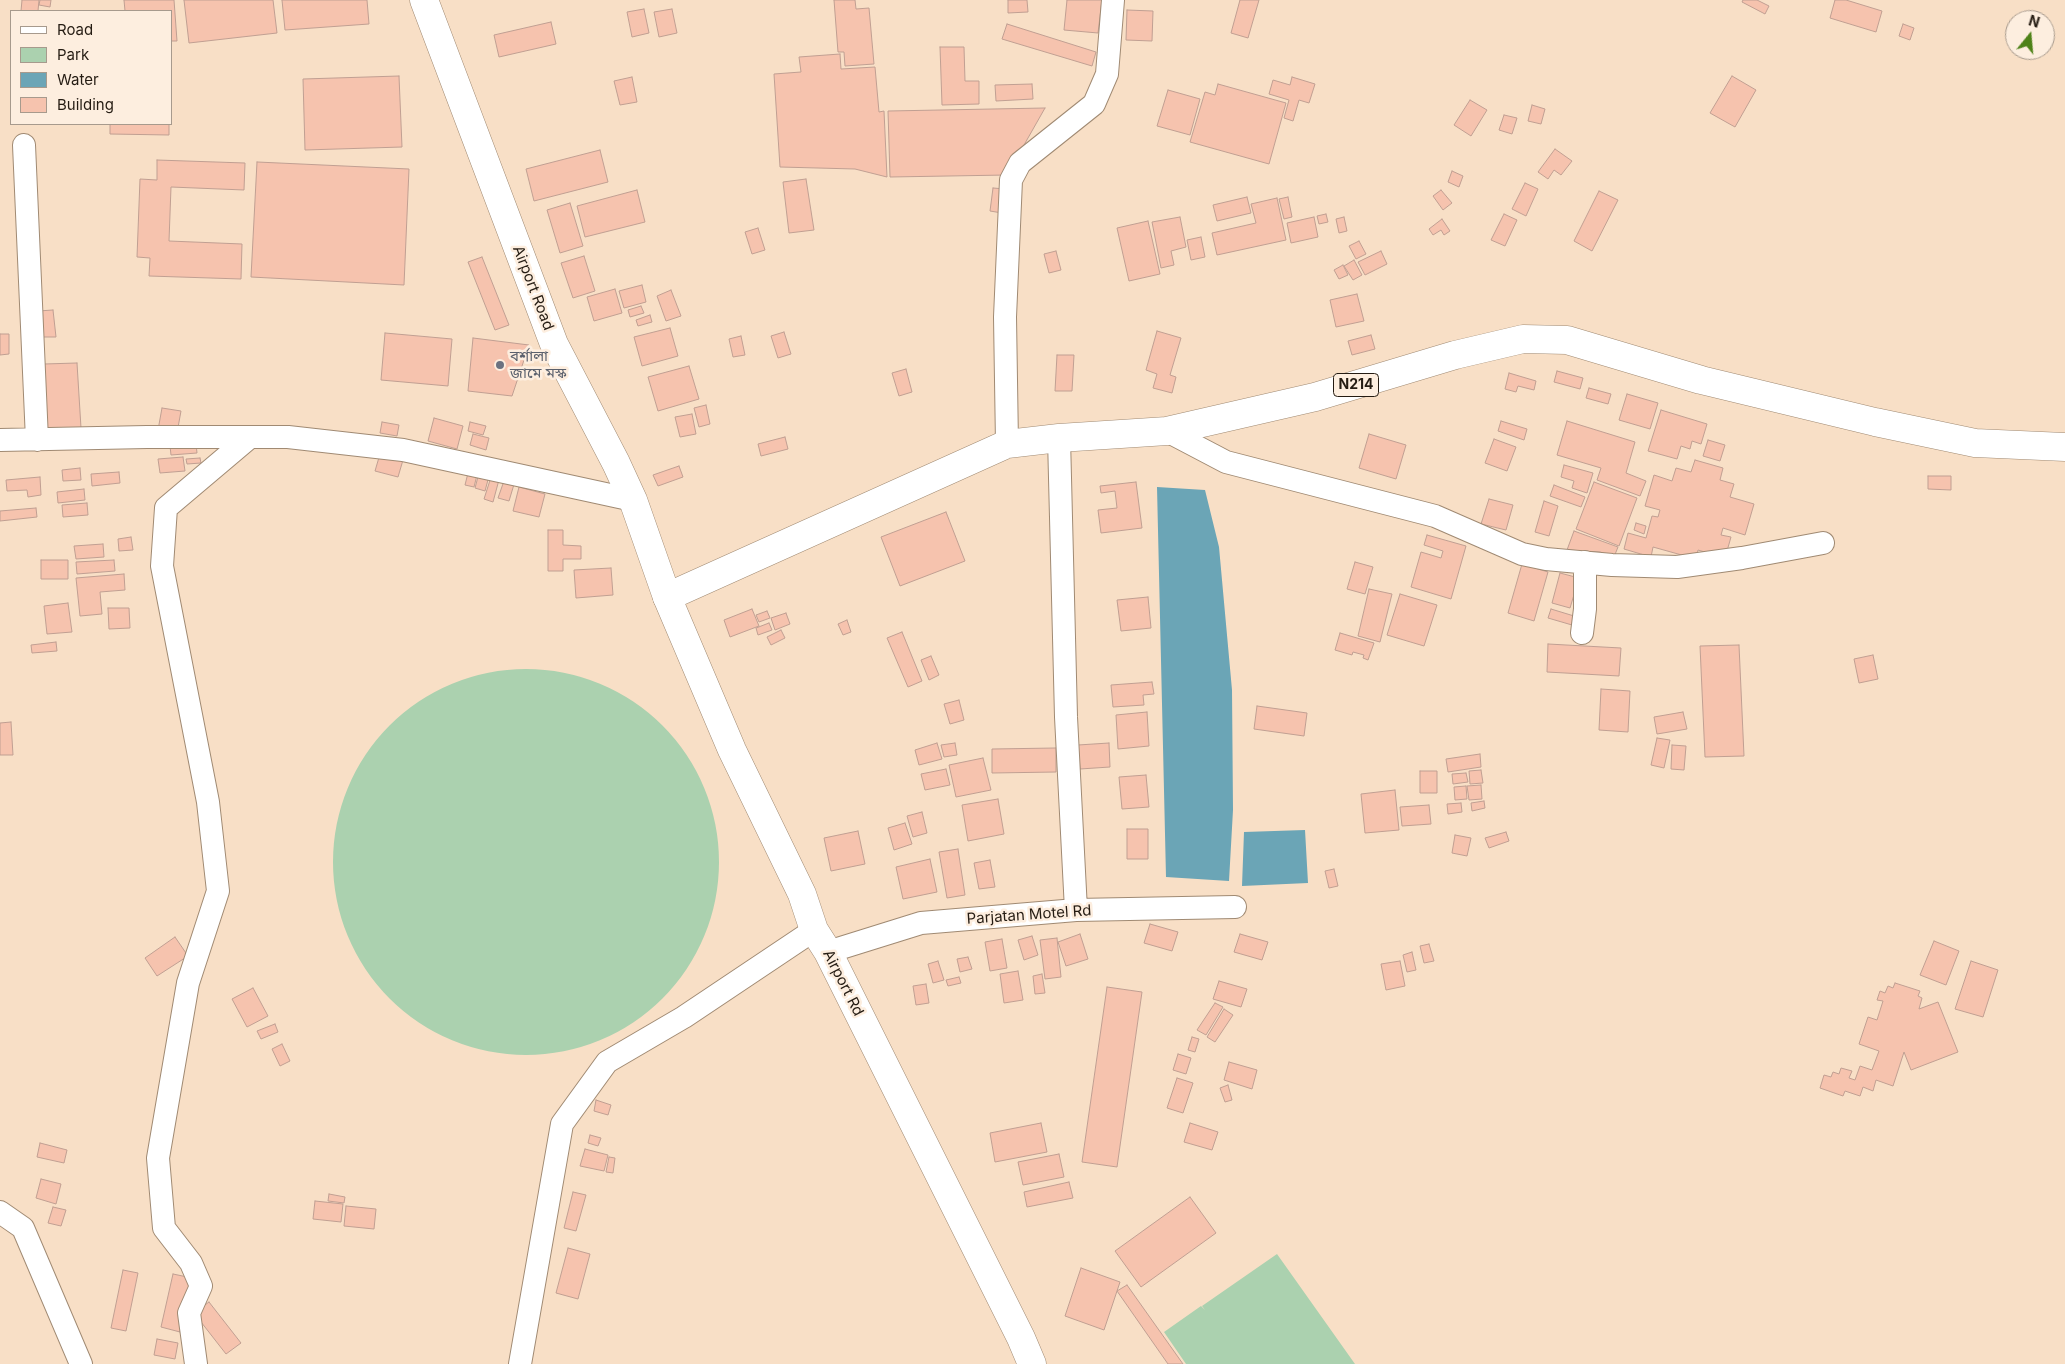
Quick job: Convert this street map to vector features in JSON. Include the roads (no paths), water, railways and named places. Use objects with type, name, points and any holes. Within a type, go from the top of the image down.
[{"type":"main road","name":"Airport Road","points":[[424,0],[554,344],[616,463],[633,500],[667,597]]},
{"type":"main road","name":"N214","points":[[667,597],[1007,444],[1059,438],[1167,431],[1315,397],[1455,355],[1523,339],[1567,340],[1701,380],[1875,422],[1975,443],[2065,447]]},
{"type":"main road","name":"Airport Rd","points":[[667,597],[732,750],[802,894],[821,941],[1021,1338],[1032,1364]]},
{"type":"street","points":[[1007,444],[1005,317],[1011,180],[1020,163],[1094,104],[1107,74],[1113,0]]},
{"type":"street","points":[[24,145],[37,440]]},
{"type":"street","points":[[1167,431],[1226,462],[1435,516],[1522,554],[1546,559],[1612,565],[1676,567],[1742,558],[1823,543]]},
{"type":"street","points":[[196,1364],[189,1313],[201,1286],[191,1263],[164,1228],[158,1158],[188,983],[218,891],[208,802],[162,566],[166,508],[250,437]]},
{"type":"street","points":[[0,440],[288,438],[403,450],[633,500]]},
{"type":"street","points":[[1059,438],[1066,717],[1076,910]]},
{"type":"street","points":[[1582,633],[1585,610],[1586,562]]},
{"type":"street","name":"Parjatan Motel Rd","points":[[520,1364],[562,1124],[607,1062],[821,941],[921,923],[1076,910],[1235,907]]},
{"type":"street","points":[[0,1212],[23,1228],[81,1364]]},
{"type":"water","points":[[1157,487],[1205,490],[1219,547],[1232,690],[1233,810],[1229,881],[1166,877]]},
{"type":"water","points":[[1305,830],[1308,883],[1242,886],[1244,832]]},
{"type":"place","name":"বর্শালা জামে মস্ক","points":[[500,365]]}]
